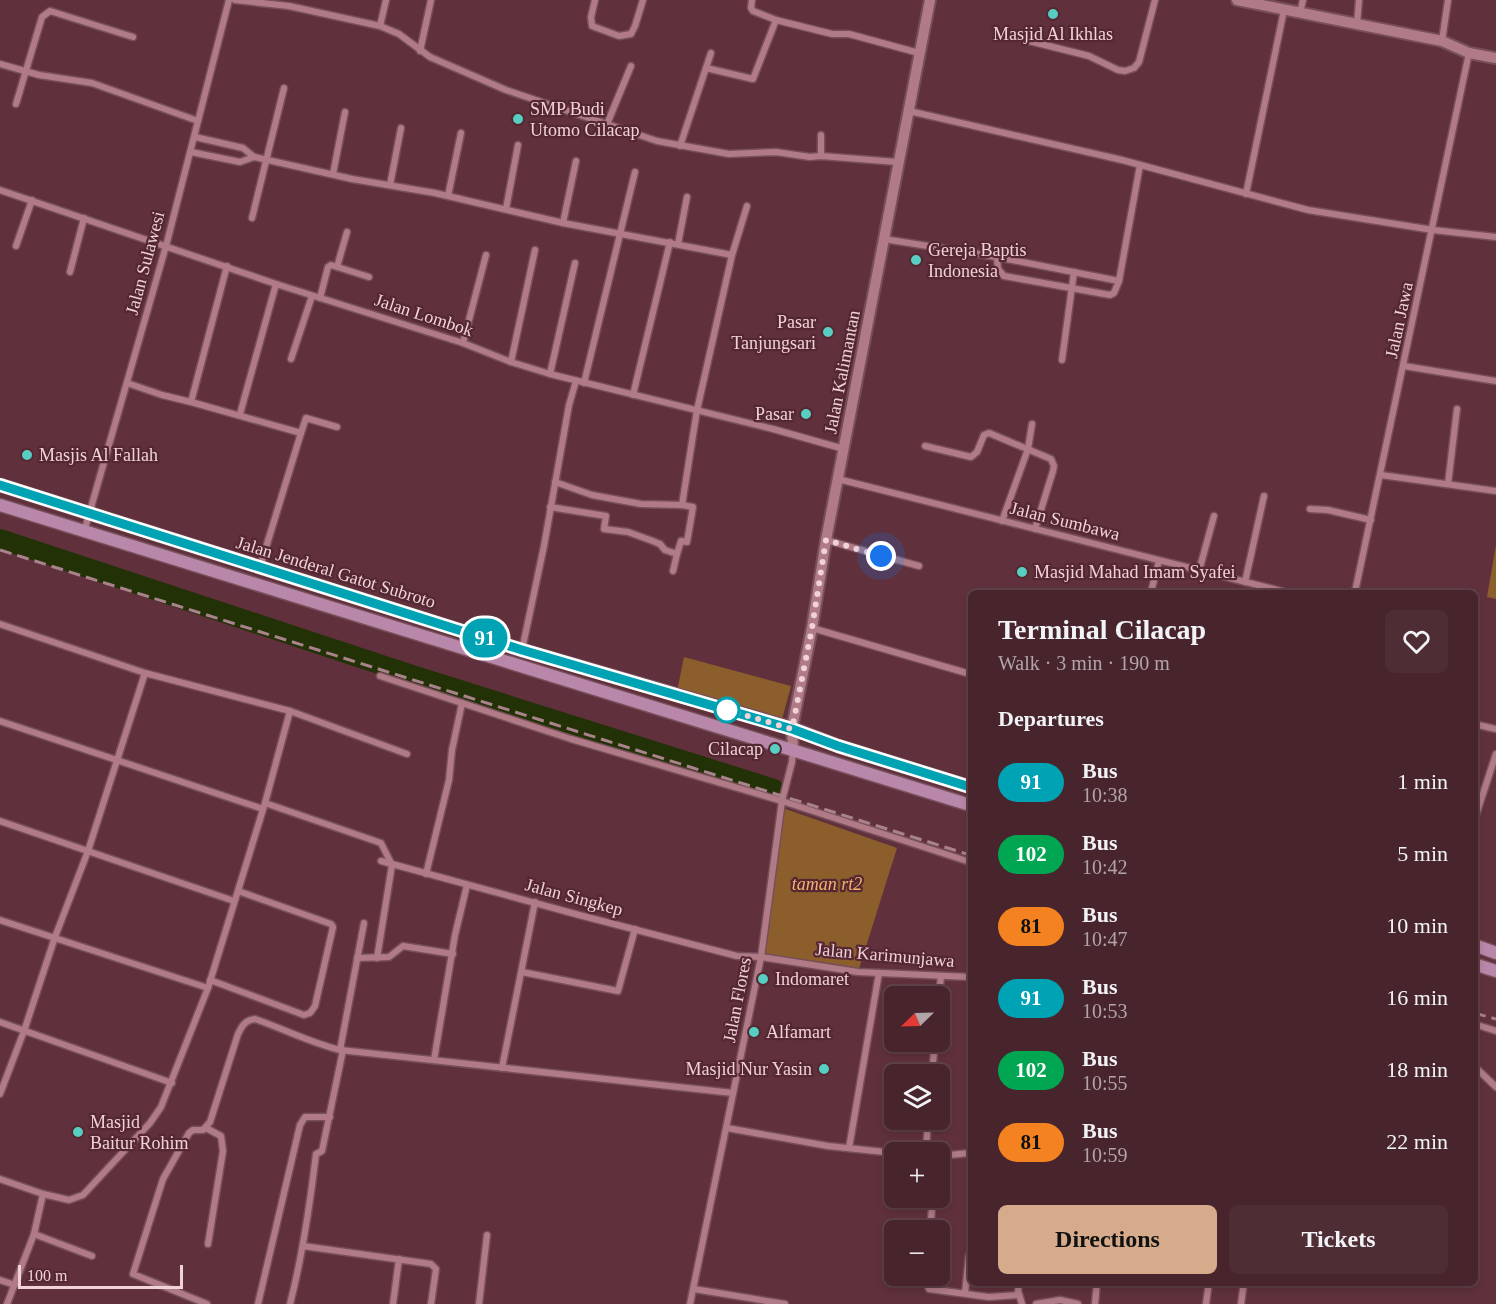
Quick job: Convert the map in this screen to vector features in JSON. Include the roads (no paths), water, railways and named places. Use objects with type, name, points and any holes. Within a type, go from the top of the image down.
[{"type":"main road","name":"Jalan Jenderal Gatot Subroto","points":[[0,485],[522,650],[792,729],[838,746],[968,786]]},
{"type":"main road","name":"Jalan Jenderal Gatot Subroto","points":[[0,505],[968,805]]},
{"type":"main road","points":[[1478,946],[1496,952]]},
{"type":"main road","points":[[1478,965],[1496,971]]},
{"type":"street","points":[[219,0],[228,1]]},
{"type":"street","points":[[236,0],[289,6],[380,26],[399,34],[420,51],[506,90],[633,135],[729,154],[776,152],[810,157],[897,162]]},
{"type":"street","points":[[380,26],[386,0]]},
{"type":"street","points":[[420,51],[431,0]]},
{"type":"street","points":[[595,0],[591,16],[592,26],[623,36],[631,34],[643,0]]},
{"type":"street","points":[[752,0],[753,11],[776,20],[832,34],[849,34],[919,53]]},
{"type":"street","name":"Jalan Kalimantan","points":[[793,750],[792,729],[812,628],[826,540],[930,0]]},
{"type":"street","points":[[1029,41],[1089,56],[1125,71],[1134,68],[1139,62],[1155,0]]},
{"type":"street","points":[[1237,0],[1442,41],[1469,53],[1496,58]]},
{"type":"street","points":[[1300,13],[1303,0]]},
{"type":"street","points":[[1357,24],[1359,0]]},
{"type":"street","points":[[1442,41],[1448,0]]},
{"type":"street","name":"Jalan Sulawesi","points":[[84,532],[166,246],[228,1]]},
{"type":"street","points":[[1246,194],[1284,10]]},
{"type":"street","points":[[16,104],[42,17],[50,11],[133,37]]},
{"type":"street","points":[[706,68],[753,79],[776,20]]},
{"type":"street","points":[[680,146],[711,53]]},
{"type":"street","name":"Jalan Jawa","points":[[1355,590],[1469,53]]},
{"type":"street","points":[[0,64],[92,83],[198,120]]},
{"type":"street","points":[[607,124],[631,66]]},
{"type":"street","points":[[252,218],[284,88]]},
{"type":"street","points":[[909,111],[1140,165],[1308,210],[1433,230],[1496,237]]},
{"type":"street","points":[[333,174],[345,112]]},
{"type":"street","points":[[390,185],[401,128]]},
{"type":"street","points":[[448,196],[461,133]]},
{"type":"street","points":[[821,135],[821,156]]},
{"type":"street","points":[[195,137],[243,148],[254,157]]},
{"type":"street","points":[[506,209],[518,145]]},
{"type":"street","points":[[191,152],[240,162],[254,157],[266,159],[448,196],[563,223],[732,255]]},
{"type":"street","points":[[563,223],[576,161]]},
{"type":"street","points":[[997,257],[998,269],[1004,276],[1110,295],[1114,293],[1119,281],[1140,165]]},
{"type":"street","points":[[584,383],[634,172]]},
{"type":"street","name":"Jalan Lombok","points":[[0,190],[550,374],[773,429],[844,449]]},
{"type":"street","points":[[633,395],[687,197]]},
{"type":"street","points":[[16,246],[32,200]]},
{"type":"street","points":[[682,505],[697,410],[732,255],[747,206]]},
{"type":"street","points":[[70,272],[84,218]]},
{"type":"street","points":[[337,267],[347,232]]},
{"type":"street","points":[[884,239],[997,257],[1119,281]]},
{"type":"street","points":[[511,362],[535,250]]},
{"type":"street","points":[[463,343],[486,255]]},
{"type":"street","points":[[550,374],[575,263]]},
{"type":"street","points":[[320,298],[328,267],[331,265],[369,277]]},
{"type":"street","points":[[191,402],[227,266]]},
{"type":"street","points":[[1062,360],[1074,272]]},
{"type":"street","points":[[240,414],[276,284]]},
{"type":"street","points":[[291,359],[312,296]]},
{"type":"street","points":[[1404,366],[1496,381]]},
{"type":"street","points":[[522,650],[569,405],[576,381]]},
{"type":"street","points":[[127,383],[301,433]]},
{"type":"street","points":[[1448,484],[1457,409]]},
{"type":"street","points":[[260,567],[306,418],[337,427]]},
{"type":"street","points":[[1002,520],[1028,448],[1032,424]]},
{"type":"street","points":[[925,446],[971,457],[977,452],[984,435],[989,433],[1051,459],[1054,466],[1035,529]]},
{"type":"street","points":[[1381,475],[1496,491]]},
{"type":"street","name":"Jalan Sumbawa","points":[[838,479],[1277,590]]},
{"type":"street","points":[[555,482],[592,495],[642,504],[693,507],[687,542],[681,541],[673,572]]},
{"type":"street","points":[[1245,582],[1264,496]]},
{"type":"street","points":[[550,507],[606,516],[604,529],[628,532],[660,544],[665,550],[677,554]]},
{"type":"street","points":[[1310,509],[1328,510],[1371,520]]},
{"type":"street","points":[[1199,571],[1214,516]]},
{"type":"street","points":[[826,540],[919,566]]},
{"type":"street","points":[[1152,590],[1159,561]]},
{"type":"street","points":[[0,624],[145,673],[290,711],[407,754]]},
{"type":"street","points":[[812,628],[968,673]]},
{"type":"street","points":[[0,1094],[88,851],[145,673]]},
{"type":"street","points":[[380,676],[572,740],[782,801],[968,861]]},
{"type":"street","points":[[426,874],[449,780],[452,750],[462,702]]},
{"type":"street","points":[[0,1179],[43,1194],[69,1200],[83,1195],[150,1123],[161,1107],[208,988],[264,806],[290,711]]},
{"type":"street","points":[[0,721],[381,843],[392,865],[377,958]]},
{"type":"street","points":[[1478,725],[1496,729]]},
{"type":"street","name":"Jalan Flores","points":[[690,1304],[761,957],[782,801],[793,750]]},
{"type":"street","points":[[1478,809],[1496,753]]},
{"type":"street","points":[[0,821],[234,901]]},
{"type":"street","name":"Jalan Singkep","points":[[381,861],[737,956],[761,957]]},
{"type":"street","points":[[434,1060],[455,935],[467,885]]},
{"type":"street","points":[[210,980],[304,1015],[315,1006],[333,927],[331,924],[238,891]]},
{"type":"street","points":[[502,1068],[535,902]]},
{"type":"street","points":[[0,920],[208,988]]},
{"type":"street","points":[[290,1304],[303,1246],[316,1154],[322,1151],[330,1117],[364,923]]},
{"type":"street","points":[[522,972],[618,991],[635,929]]},
{"type":"street","points":[[357,958],[389,957],[403,946],[453,954]]},
{"type":"street","name":"Jalan Karimunjawa","points":[[761,957],[858,972],[968,977]]},
{"type":"street","points":[[849,1148],[879,973]]},
{"type":"street","points":[[940,986],[941,976]]},
{"type":"street","points":[[207,1304],[133,1274],[163,1179],[189,1133],[206,1128],[210,1122],[238,1034],[247,1021],[255,1019],[342,1050],[733,1093]]},
{"type":"street","points":[[0,1022],[172,1083]]},
{"type":"street","points":[[1478,1025],[1496,1031]]},
{"type":"street","points":[[1478,1070],[1496,1087]]},
{"type":"street","points":[[258,1304],[300,1125],[303,1118],[330,1117]]},
{"type":"street","points":[[206,1128],[221,1136],[223,1151],[207,1244]]},
{"type":"street","points":[[727,1128],[884,1152]]},
{"type":"street","points":[[950,1155],[968,1153]]},
{"type":"street","points":[[7,1304],[34,1234],[43,1194]]},
{"type":"street","points":[[34,1234],[92,1256]]},
{"type":"street","points":[[479,1304],[487,1235]]},
{"type":"street","points":[[303,1246],[434,1265],[436,1269],[431,1304]]},
{"type":"street","points":[[393,1304],[399,1259]]},
{"type":"street","points":[[965,1293],[968,1264]]},
{"type":"street","points":[[0,1280],[15,1285]]},
{"type":"street","points":[[928,1286],[929,1289],[989,1297],[1019,1295]]},
{"type":"street","points":[[1019,1286],[1022,1304]]},
{"type":"street","points":[[1095,1304],[1097,1286]]},
{"type":"street","points":[[1206,1304],[1208,1286]]},
{"type":"street","points":[[1241,1304],[1243,1286]]},
{"type":"street","points":[[694,1289],[784,1304]]},
{"type":"street","points":[[1036,1304],[1060,1300],[1078,1304]]},
{"type":"waterway","points":[[0,539],[406,673],[774,789]]},
{"type":"railway","points":[[0,550],[968,854]]},
{"type":"railway","points":[[1478,1014],[1496,1019]]},
{"type":"place","name":"Masjid Al Ikhlas","points":[[1053,14]]},
{"type":"place","name":"SMP Budi Utomo Cilacap","points":[[518,119]]},
{"type":"place","name":"Gereja Baptis Indonesia","points":[[916,260]]},
{"type":"place","name":"Pasar Tanjungsari","points":[[828,332]]},
{"type":"place","name":"Pasar","points":[[806,414]]},
{"type":"place","name":"Masjis Al Fallah","points":[[27,455]]},
{"type":"place","name":"Masjid Mahad Imam Syafei","points":[[1022,572]]},
{"type":"place","name":"Cilacap","points":[[775,749]]},
{"type":"place","name":"Indomaret","points":[[763,979]]},
{"type":"place","name":"Alfamart","points":[[754,1032]]},
{"type":"place","name":"Masjid Nur Yasin","points":[[824,1069]]},
{"type":"place","name":"Masjid Baitur Rohim","points":[[78,1132]]},
{"type":"park label","name":"taman rt2","points":[[827,884]]}]
